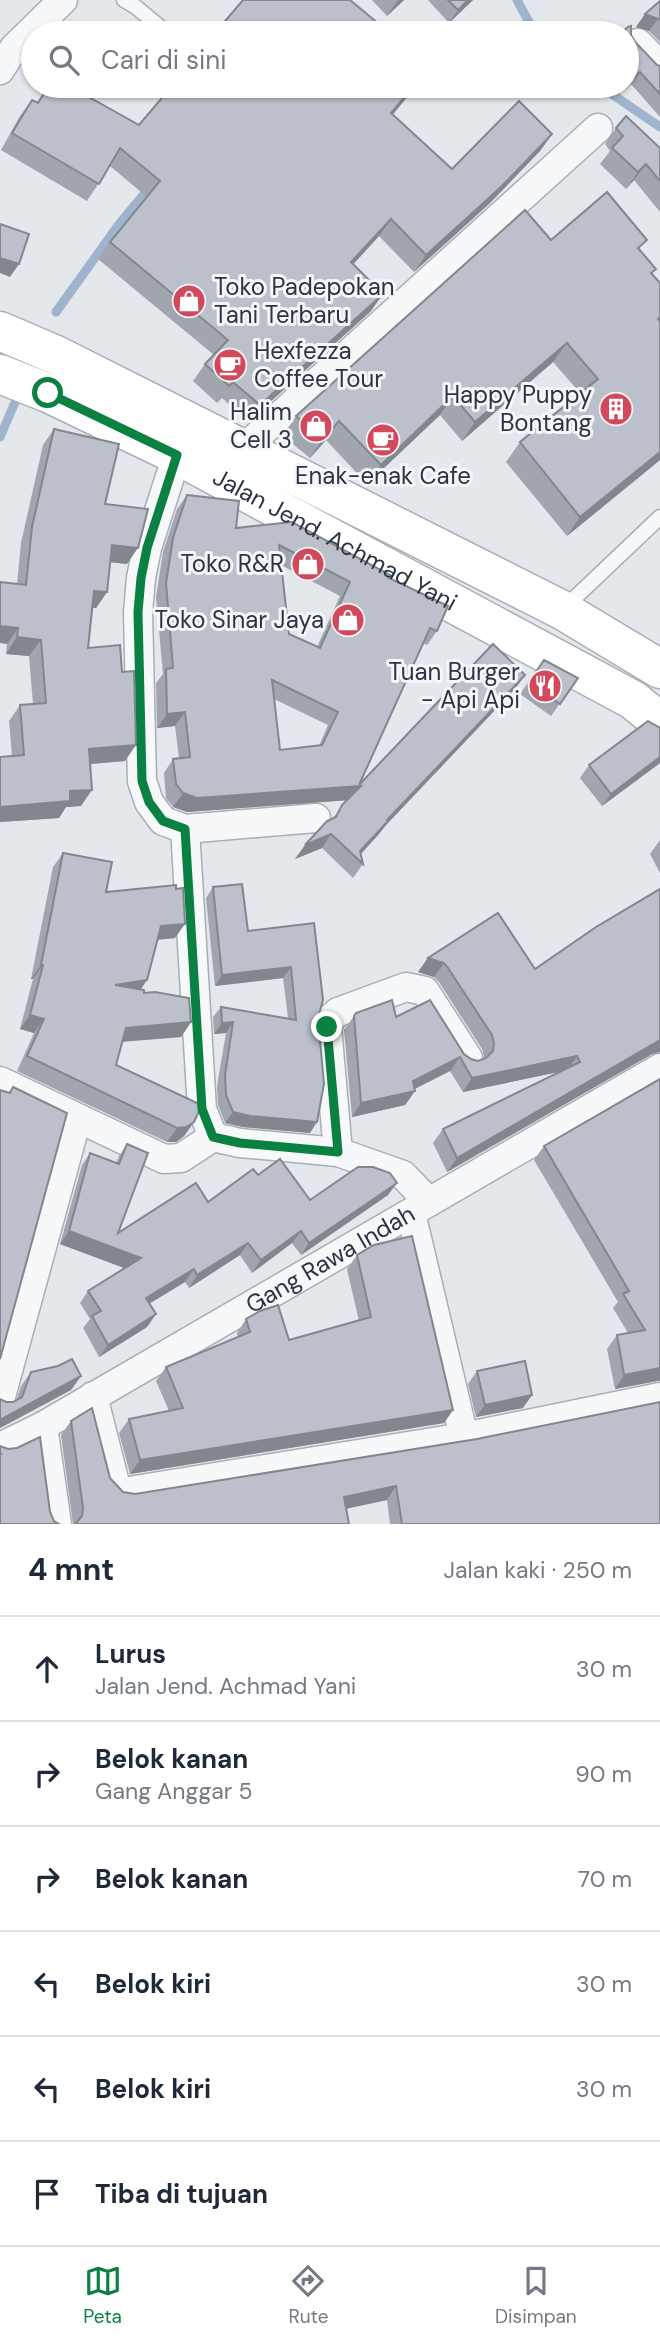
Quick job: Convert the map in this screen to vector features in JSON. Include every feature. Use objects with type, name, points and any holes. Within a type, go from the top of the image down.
[{"type":"street","points":[[42,21],[63,0]]},
{"type":"street","points":[[0,70],[21,42]]},
{"type":"street","points":[[639,44],[660,66]]},
{"type":"street","points":[[242,450],[598,128]]},
{"type":"street","points":[[7,377],[13,337]]},
{"type":"street","name":"Jalan Jend. Achmad Yani","points":[[13,337],[57,355],[562,610],[660,668]]},
{"type":"street","name":"Jalan Jend. Achmad Yani","points":[[7,377],[48,393],[177,455],[633,700],[660,722]]},
{"type":"street","points":[[177,455],[141,578],[138,625],[142,781],[149,802],[163,821],[185,829],[316,818]]},
{"type":"street","points":[[185,829],[202,1109],[213,1137]]},
{"type":"street","points":[[338,1152],[327,1027],[338,1012],[407,987],[425,991],[468,1058]]},
{"type":"street","name":"Gang Rawa Indah","points":[[0,1447],[43,1426],[660,1068]]},
{"type":"street","points":[[0,1081],[164,1159],[181,1158],[213,1137],[240,1143],[338,1152],[403,1175],[420,1207],[464,1437]]},
{"type":"street","points":[[0,1400],[77,1119]]},
{"type":"street","points":[[93,1396],[116,1487],[123,1492],[464,1437],[660,1397]]},
{"type":"street","points":[[43,1426],[57,1524]]},
{"type":"lane","points":[[124,0],[153,21]]},
{"type":"lane","points":[[562,610],[660,517]]},
{"type":"building","points":[[243,0],[350,0],[375,21],[225,21]]},
{"type":"building","points":[[448,0],[468,0],[458,10]]},
{"type":"building","points":[[660,1],[660,20],[645,14]]},
{"type":"building","points":[[639,46],[660,66],[660,94],[640,72]]},
{"type":"building","points":[[41,98],[91,98],[139,125],[162,98],[404,98],[391,113],[452,169],[519,101],[552,134],[501,187],[426,255],[391,219],[351,262],[383,294],[260,405],[233,382],[229,386],[205,364],[228,340],[110,242],[160,181],[120,148],[99,184],[12,133],[32,100],[38,103]]},
{"type":"building","points":[[626,116],[660,148],[660,181],[646,164],[638,172],[612,148],[623,136],[616,128]]},
{"type":"building","points":[[607,192],[647,240],[638,248],[656,269],[651,273],[660,283],[660,452],[580,517],[520,442],[598,379],[567,343],[475,422],[453,396],[381,465],[339,421],[323,439],[296,416],[525,210],[551,240]]},
{"type":"building","points":[[0,224],[29,234],[19,264],[0,258]]},
{"type":"building","points":[[54,429],[119,444],[105,504],[148,509],[138,548],[112,545],[107,592],[94,591],[88,648],[120,645],[122,672],[134,671],[136,745],[89,749],[92,790],[70,791],[70,801],[0,807],[0,757],[24,755],[20,705],[46,703],[41,640],[17,637],[18,628],[0,626],[0,582],[26,585],[32,527]]},
{"type":"building","points":[[187,495],[239,501],[236,528],[292,522],[390,575],[389,578],[448,606],[437,631],[430,628],[359,785],[493,644],[525,675],[360,851],[363,864],[331,834],[305,845],[327,821],[336,817],[342,805],[361,786],[197,798],[183,793],[176,784],[173,759],[190,757],[185,712],[167,714],[166,669],[173,668],[166,583],[173,538]],"holes":[[[279,545],[350,582],[320,648],[289,634]],[[272,680],[338,712],[322,745],[280,750]]]},
{"type":"building","points":[[544,660],[578,678],[560,704],[529,682]]},
{"type":"building","points":[[648,721],[660,728],[660,757],[611,794],[589,765]]},
{"type":"building","points":[[63,853],[112,862],[106,892],[176,885],[176,889],[183,888],[185,924],[161,926],[147,980],[115,985],[144,990],[144,993],[155,992],[189,998],[191,1022],[126,1028],[116,1065],[197,1103],[200,1109],[194,1122],[186,1127],[177,1128],[27,1056],[44,1019],[30,1015],[43,965]]},
{"type":"building","points":[[242,884],[248,931],[314,923],[323,1000],[318,1018],[324,1084],[317,1122],[233,1112],[226,1095],[225,1075],[233,1022],[222,1023],[221,1007],[296,1020],[291,967],[222,975],[213,887]]},
{"type":"building","points":[[660,889],[660,1040],[457,1158],[443,1129],[580,1062],[577,1056],[472,1078],[460,1057],[413,1081],[415,1091],[361,1103],[354,1016],[356,1013],[392,1000],[396,1017],[430,1000],[464,1054],[478,1061],[493,1051],[492,1035],[448,968],[444,963],[428,958],[498,913],[535,969],[596,927]]},
{"type":"building","points":[[660,1079],[660,1368],[624,1375],[617,1335],[645,1330],[623,1294],[629,1291],[544,1146]]},
{"type":"building","points":[[13,1087],[67,1113],[0,1359],[0,1090],[10,1093]]},
{"type":"building","points":[[127,1144],[148,1153],[118,1233],[196,1183],[208,1202],[253,1169],[258,1175],[280,1159],[310,1200],[358,1167],[373,1167],[390,1173],[397,1183],[309,1243],[301,1231],[261,1260],[248,1243],[197,1275],[194,1269],[146,1298],[156,1314],[108,1345],[92,1316],[101,1311],[88,1291],[141,1258],[69,1231],[90,1153],[119,1164]]},
{"type":"building","points":[[412,1236],[453,1410],[140,1460],[129,1419],[183,1408],[166,1367],[250,1332],[246,1319],[278,1305],[289,1340],[371,1317],[357,1255],[374,1245]]},
{"type":"building","points":[[72,1359],[81,1376],[0,1420],[0,1399],[13,1402],[22,1397],[31,1372],[58,1366]]},
{"type":"building","points":[[525,1361],[532,1395],[485,1405],[477,1371]]},
{"type":"building","points":[[660,1402],[660,1524],[402,1524],[396,1486],[344,1497],[349,1524],[75,1524],[82,1516],[83,1508],[71,1421],[92,1408],[110,1478],[123,1492],[135,1494],[477,1439]]},
{"type":"building","points":[[40,1437],[50,1512],[54,1521],[59,1524],[0,1524],[0,1446],[17,1448]]},
{"type":"waterway","points":[[517,0],[528,21]]},
{"type":"waterway","points":[[618,98],[660,127]]},
{"type":"waterway","points":[[56,312],[120,223],[150,187]]},
{"type":"waterway","points":[[0,437],[16,400]]},
{"type":"place","name":"Toko Padepokan Tani Terbaru","points":[[189,301]]},
{"type":"place","name":"Hexfezza Coffee Tour","points":[[230,365]]},
{"type":"place","name":"Happy Puppy Bontang","points":[[616,409]]},
{"type":"place","name":"Halim Cell 3","points":[[316,426]]},
{"type":"place","name":"Enak-enak Cafe","points":[[383,440]]},
{"type":"place","name":"Toko R&R","points":[[308,564]]},
{"type":"place","name":"Toko Sinar Jaya","points":[[348,620]]},
{"type":"place","name":"Tuan Burger - Api Api","points":[[545,686]]},
{"type":"route","points":[[48,393],[177,455],[147,548],[141,578],[138,612],[142,781],[149,802],[163,821],[185,829],[202,1109],[213,1137],[240,1143],[338,1152],[327,1027]]}]
